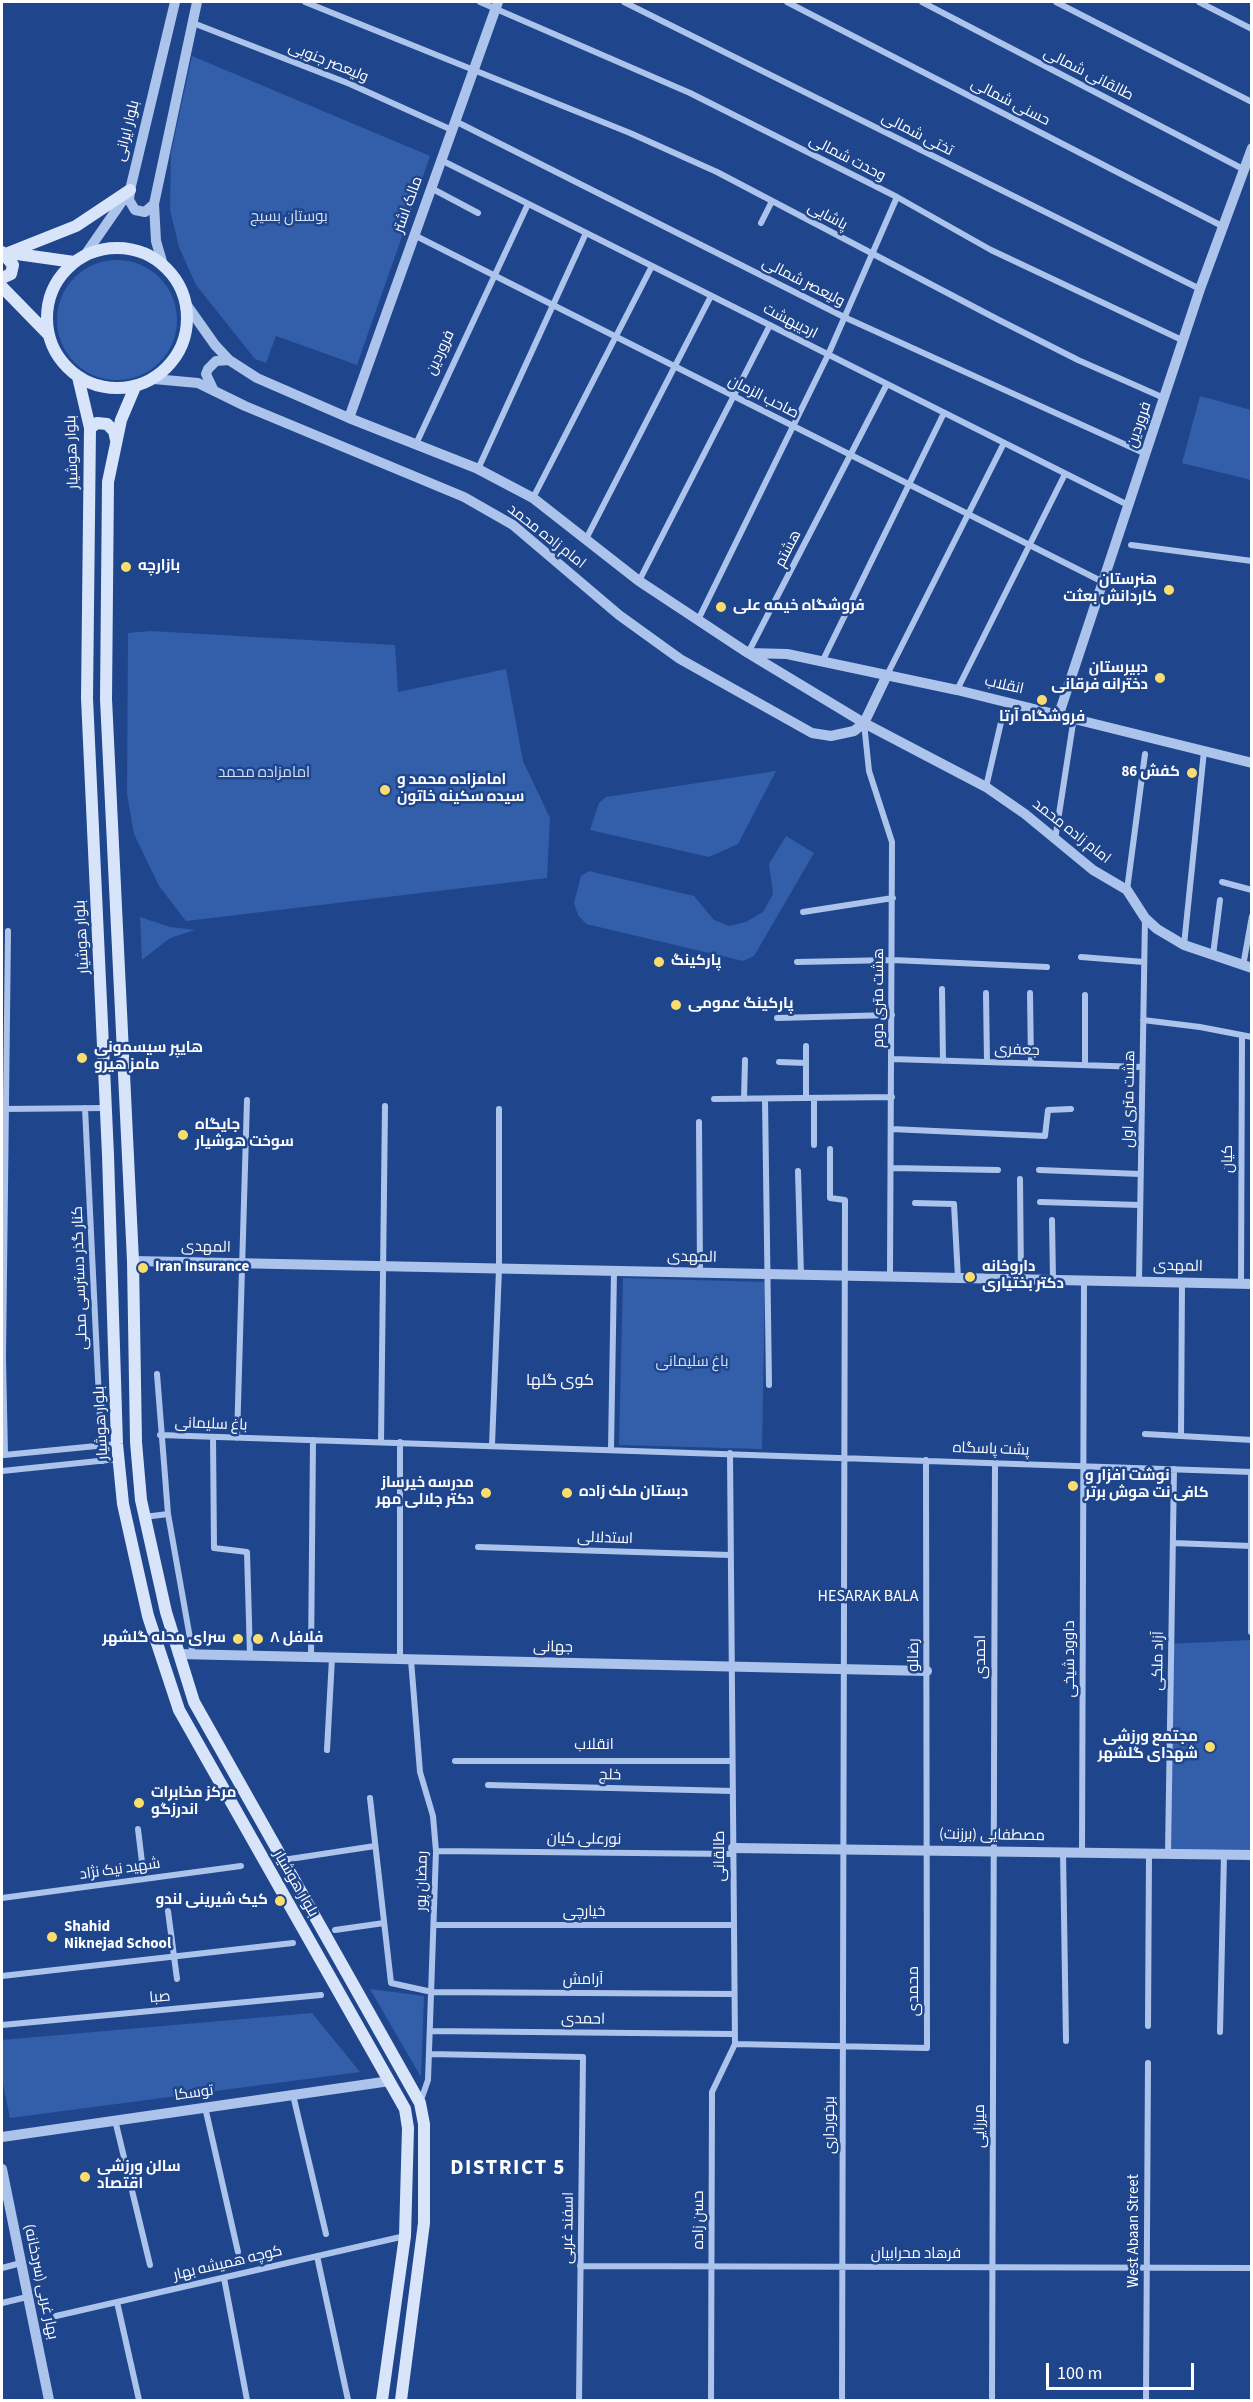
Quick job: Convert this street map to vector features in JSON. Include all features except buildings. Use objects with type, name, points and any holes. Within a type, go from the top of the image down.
[{"type":"main road","points":[[4,251],[76,226],[130,190]]},
{"type":"main road","points":[[109,248],[134,249],[163,265],[178,282],[186,303],[186,333],[182,346],[170,365],[154,379],[135,387],[115,389],[96,386],[78,377],[64,365],[54,351],[48,334],[46,318],[51,294],[62,273],[85,255],[109,248]]},
{"type":"main road","points":[[4,251],[74,262]]},
{"type":"main road","points":[[2,278],[11,274],[13,266],[4,251]]},
{"type":"main road","points":[[2,287],[48,334]]},
{"type":"main road","name":"بلوار هوشیار","points":[[78,377],[90,428],[87,698],[106,1108],[118,1459],[133,1555],[159,1654],[179,1710],[405,2109],[408,2128],[405,2236],[382,2400]]},
{"type":"main road","name":"بلوار هوشیار","points":[[135,387],[116,440],[108,482],[106,699],[133,1261],[136,1442],[144,1517],[178,1654],[194,1702],[420,2103],[424,2124],[424,2223],[401,2400]]},
{"type":"main road","points":[[90,428],[98,423],[107,424],[114,430],[116,440]]},
{"type":"main road","points":[[246,1827],[255,1828],[261,1821]]},
{"type":"main road","points":[[264,1859],[267,1851],[281,1855]]},
{"type":"street","name":"بلوار ایرانی","points":[[85,255],[130,190],[175,2]]},
{"type":"street","points":[[163,265],[156,241],[154,204],[197,2]]},
{"type":"street","name":"پاشایی","points":[[305,2],[638,137],[717,172],[1078,360],[1165,398]]},
{"type":"street","name":"وحدت شمالی","points":[[480,2],[496,5],[690,93],[897,197],[991,250],[1184,342]]},
{"type":"street","name":"تختی شمالی","points":[[624,2],[1200,289]]},
{"type":"street","name":"حسنی شمالی","points":[[787,2],[1222,226]]},
{"type":"street","name":"طالقانی شمالی","points":[[922,2],[1243,168]]},
{"type":"street","points":[[1056,2],[1251,102]]},
{"type":"street","points":[[1199,2],[1251,29]]},
{"type":"street","name":"مالک اشتر","points":[[350,418],[496,5]]},
{"type":"street","name":"ولیعصر جنوبی","points":[[193,23],[453,126]]},
{"type":"street","name":"ولیعصر شمالی","points":[[453,126],[844,317],[1146,454]]},
{"type":"street","name":"فروردین","points":[[1059,714],[1101,581],[1184,342],[1200,289],[1251,148]]},
{"type":"street","name":"اردیبهشت","points":[[441,160],[1128,506]]},
{"type":"street","points":[[431,188],[478,213]]},
{"type":"street","points":[[130,190],[129,200],[135,210],[145,212],[154,204]]},
{"type":"street","points":[[698,620],[828,355],[874,255],[897,197]]},
{"type":"street","points":[[761,223],[772,201]]},
{"type":"street","name":"فروردین","points":[[416,444],[528,204]]},
{"type":"street","points":[[478,470],[586,233]]},
{"type":"street","name":"صاحب الزمان","points":[[414,235],[1101,581]]},
{"type":"street","points":[[533,498],[651,266]]},
{"type":"street","points":[[586,539],[711,296]]},
{"type":"street","name":"امام زاده محمد","points":[[186,303],[215,345],[229,360],[257,378],[478,470],[533,498],[639,581],[748,653],[864,723],[986,787],[1025,814],[1093,870],[1127,890],[1145,918],[1184,945],[1247,967]]},
{"type":"street","points":[[639,581],[770,325]]},
{"type":"street","points":[[213,389],[206,374],[208,369],[216,361],[229,360]]},
{"type":"street","name":"امام زاده محمد","points":[[154,379],[181,379],[213,389],[245,406],[464,497],[513,525],[618,615],[680,659],[812,733],[831,736],[845,734],[864,723]]},
{"type":"street","name":"هشتم","points":[[748,653],[887,384]]},
{"type":"street","points":[[822,662],[944,413]]},
{"type":"street","points":[[864,723],[1004,443]]},
{"type":"street","points":[[957,690],[1065,474]]},
{"type":"street","points":[[1131,545],[1251,561]]},
{"type":"street","name":"انقلاب","points":[[748,653],[787,654],[957,690],[1074,717],[1251,763]]},
{"type":"street","points":[[1055,840],[1074,717]]},
{"type":"street","points":[[986,787],[1002,718]]},
{"type":"street","name":"هشت متری دوم","points":[[864,723],[869,771],[892,842],[890,1276]]},
{"type":"street","points":[[1184,945],[1204,751]]},
{"type":"street","points":[[1127,890],[1145,754]]},
{"type":"street","points":[[1222,882],[1251,890]]},
{"type":"street","points":[[803,912],[893,898]]},
{"type":"street","points":[[1213,955],[1220,900]]},
{"type":"street","points":[[1247,967],[1251,916]]},
{"type":"street","name":"هشت متری اول","points":[[1139,1281],[1145,918]]},
{"type":"street","points":[[8,931],[4,1109],[3,1455],[117,1444]]},
{"type":"street","points":[[1082,957],[1144,962]]},
{"type":"street","points":[[797,962],[893,960],[1047,967]]},
{"type":"street","points":[[942,989],[943,1061]]},
{"type":"street","points":[[986,993],[987,1062]]},
{"type":"street","points":[[1030,993],[1031,1063]]},
{"type":"street","points":[[1085,995],[1085,1065]]},
{"type":"street","points":[[777,1018],[892,1015]]},
{"type":"street","points":[[1143,1020],[1251,1037]]},
{"type":"street","name":"کیان","points":[[1242,1035],[1246,1284]]},
{"type":"street","points":[[806,1046],[806,1098]]},
{"type":"street","name":"جعفری","points":[[892,1059],[1142,1067]]},
{"type":"street","points":[[744,1099],[745,1060]]},
{"type":"street","points":[[779,1062],[806,1063]]},
{"type":"street","points":[[714,1099],[892,1097]]},
{"type":"street","points":[[814,1098],[814,1145]]},
{"type":"street","points":[[765,1099],[769,1385]]},
{"type":"street","points":[[237,1438],[247,1100]]},
{"type":"street","points":[[381,1442],[385,1106]]},
{"type":"street","name":"کنار گذر دسترسی محلی","points":[[85,1108],[102,1461]]},
{"type":"street","points":[[4,1109],[106,1108]]},
{"type":"street","points":[[492,1445],[499,1269],[499,1109]]},
{"type":"street","points":[[891,1129],[1046,1136],[1048,1110],[1071,1109]]},
{"type":"street","points":[[699,1122],[700,1273]]},
{"type":"street","name":"برخورداری","points":[[830,1149],[830,1198],[844,1200],[842,2400]]},
{"type":"street","points":[[891,1168],[998,1170]]},
{"type":"street","points":[[1039,1170],[1140,1174]]},
{"type":"street","points":[[798,1171],[801,1275]]},
{"type":"street","points":[[1020,1179],[1020,1279]]},
{"type":"street","points":[[1040,1202],[1140,1205]]},
{"type":"street","points":[[915,1203],[954,1204],[958,1278]]},
{"type":"street","points":[[1052,1220],[1053,1280]]},
{"type":"street","name":"المهدی","points":[[133,1261],[1246,1284]]},
{"type":"street","points":[[611,1449],[614,1271]]},
{"type":"street","points":[[1084,1280],[1084,1466]]},
{"type":"street","points":[[1181,1436],[1182,1282]]},
{"type":"street","points":[[157,1374],[168,1514],[193,1655]]},
{"type":"street","points":[[1145,1434],[1251,1440]]},
{"type":"street","name":"باغ سلیمانی","points":[[160,1435],[730,1453]]},
{"type":"street","points":[[213,1437],[214,1548],[247,1552],[250,1656]]},
{"type":"street","points":[[311,1657],[313,1440]]},
{"type":"street","name":"رمضان پور","points":[[400,1443],[406,1659],[420,1772],[433,1816],[436,1851],[428,2080],[420,2103]]},
{"type":"street","name":"پشت پاسگاه","points":[[730,1453],[1251,1472]]},
{"type":"street","name":"طالقانی","points":[[730,1453],[735,2044]]},
{"type":"street","points":[[2,1471],[118,1459]]},
{"type":"street","name":"رضالو","points":[[926,1460],[928,1851]]},
{"type":"street","name":"احمدی","points":[[993,1851],[995,1462]]},
{"type":"street","name":"داوود شیخی","points":[[1082,1853],[1084,1466]]},
{"type":"street","name":"آزاد ملکی","points":[[1168,1854],[1174,1469]]},
{"type":"street","points":[[1251,1472],[1251,1632]]},
{"type":"street","points":[[144,1517],[168,1514]]},
{"type":"street","points":[[1173,1543],[1251,1546]]},
{"type":"street","name":"استدلالی","points":[[478,1547],[730,1555]]},
{"type":"street","name":"جهانی","points":[[178,1654],[927,1671]]},
{"type":"street","points":[[327,1750],[332,1658]]},
{"type":"street","name":"انقلاب","points":[[455,1761],[732,1761]]},
{"type":"street","name":"خلج","points":[[488,1785],[733,1791]]},
{"type":"street","points":[[370,1798],[391,1983],[432,1992]]},
{"type":"street","points":[[138,1829],[144,1879]]},
{"type":"street","points":[[281,1855],[375,1846]]},
{"type":"street","name":"نورعلی کیان","points":[[436,1851],[733,1851]]},
{"type":"street","name":"مصطفایی (برزنت)","points":[[733,1851],[993,1851],[1251,1855]]},
{"type":"street","name":"محمدی","points":[[843,2047],[927,2048],[928,1851]]},
{"type":"street","name":"میرزایی","points":[[992,2400],[993,1851]]},
{"type":"street","points":[[1063,1852],[1066,2041]]},
{"type":"street","points":[[1148,2026],[1149,1853]]},
{"type":"street","points":[[1220,2032],[1224,1855]]},
{"type":"street","name":"شهید نیک نژاد","points":[[2,1898],[241,1866]]},
{"type":"street","points":[[168,1911],[177,1979]]},
{"type":"street","points":[[335,1930],[384,1923]]},
{"type":"street","name":"خیارچی","points":[[434,1925],[734,1925]]},
{"type":"street","points":[[2,1976],[293,1943]]},
{"type":"street","name":"آرامش","points":[[432,1992],[734,1994]]},
{"type":"street","name":"صبا","points":[[2,2025],[321,1995]]},
{"type":"street","name":"احمدی","points":[[430,2031],[734,2034]]},
{"type":"street","points":[[735,2044],[843,2047]]},
{"type":"street","name":"حسن زاده","points":[[711,2400],[712,2092],[735,2044]]},
{"type":"street","name":"اسفند غربی","points":[[429,2054],[583,2057],[579,2400]]},
{"type":"street","name":"West Abaan Street","points":[[1146,2400],[1148,2063]]},
{"type":"street","name":"توسکا","points":[[2,2137],[390,2080]]},
{"type":"street","points":[[293,2095],[326,2234]]},
{"type":"street","points":[[206,2107],[238,2252]]},
{"type":"street","points":[[114,2120],[150,2265]]},
{"type":"street","name":"بهار غربی (سردخانه)","points":[[2,2169],[49,2400]]},
{"type":"street","name":"کوچه همیشه بهار","points":[[56,2316],[405,2236]]},
{"type":"street","points":[[317,2256],[348,2400]]},
{"type":"street","points":[[2,2268],[21,2263]]},
{"type":"street","name":"فرهاد محرابیان","points":[[580,2266],[1251,2268]]},
{"type":"street","points":[[224,2278],[247,2400]]},
{"type":"street","points":[[2,2303],[27,2297]]},
{"type":"street","points":[[117,2302],[139,2400]]},
{"type":"green space","name":"بوستان بسیج","points":[[192,56],[430,156],[357,365],[276,336],[266,363],[255,359],[196,285],[179,247],[170,210],[171,153]]},
{"type":"green space","points":[[117,260],[140,264],[160,277],[173,297],[177,320],[173,343],[160,363],[140,376],[117,380],[94,376],[74,363],[61,343],[57,320],[61,297],[74,277],[94,264]]},
{"type":"green space","points":[[1200,396],[1251,410],[1251,480],[1182,463]]},
{"type":"green space","name":"امامزاده محمد","points":[[150,631],[395,645],[398,692],[506,669],[523,761],[550,818],[547,878],[186,921],[159,886],[134,834],[127,794],[128,633]]},
{"type":"green space","points":[[776,771],[738,844],[709,857],[590,830],[599,803],[606,797]]},
{"type":"green space","points":[[786,836],[814,853],[754,956],[743,961],[586,924],[578,915],[574,903],[581,876],[589,871],[694,896],[714,920],[729,926],[746,922],[763,912],[773,894],[769,864]]},
{"type":"green space","points":[[140,917],[170,927],[195,930],[170,938],[142,960]]},
{"type":"green space","name":"باغ سلیمانی","points":[[623,1278],[765,1282],[762,1449],[619,1445]]},
{"type":"green space","name":"مجتمع ورزشی شهدای گلشهر","points":[[1251,1640],[1251,1852],[1171,1851],[1168,1644]]},
{"type":"green space","points":[[370,1989],[424,1996],[421,2077]]},
{"type":"green space","points":[[312,2013],[360,2072],[10,2118],[2,2079],[2,2040]]},
{"type":"place","name":"بازارچه","points":[[126,567]]},
{"type":"place","name":"هنرستان کاردانش بعثت","points":[[1169,590]]},
{"type":"place","name":"فروشگاه خیمه علی","points":[[721,607]]},
{"type":"place","name":"دبیرستان دخترانه فرقانی","points":[[1160,678]]},
{"type":"place","name":"فروشگاه آرتا","points":[[1042,700]]},
{"type":"place","name":"کفش 86","points":[[1192,773]]},
{"type":"place","name":"امامزاده محمد و سیده سکینه خاتون","points":[[385,790]]},
{"type":"place","name":"پارکینگ","points":[[659,962]]},
{"type":"place","name":"پارکینگ عمومی","points":[[676,1005]]},
{"type":"place","name":"هایپر سیسمونی مامز هیرو","points":[[82,1058]]},
{"type":"place","name":"جایگاه سوخت هوشیار","points":[[183,1135]]},
{"type":"place","name":"Iran Insurance","points":[[143,1268]]},
{"type":"place","name":"داروخانه دکتر بختیاری","points":[[970,1277]]},
{"type":"place","name":"نوشت افزار و کافی نت هوش برتر","points":[[1073,1486]]},
{"type":"place","name":"مدرسه خیرساز دکتر جلالی مهر","points":[[486,1493]]},
{"type":"place","name":"دبستان ملک زاده","points":[[567,1493]]},
{"type":"place","name":"سرای محله گلشهر","points":[[238,1639]]},
{"type":"place","name":"فلافل ۸","points":[[258,1639]]},
{"type":"place","name":"مجتمع ورزشی شهدای گلشهر","points":[[1210,1747]]},
{"type":"place","name":"مرکز مخابرات اندرزگو","points":[[139,1803]]},
{"type":"place","name":"کیک شیرینی لندو","points":[[280,1901]]},
{"type":"place","name":"Shahid Niknejad School","points":[[52,1937]]},
{"type":"place","name":"سالن ورزشی اقتصاد","points":[[85,2177]]},
{"type":"district","name":"کوی گلها","points":[[560,1381]]},
{"type":"district","name":"HESARAK BALA","points":[[868,1597]]},
{"type":"district","name":"DISTRICT 5","points":[[508,2169]]}]
